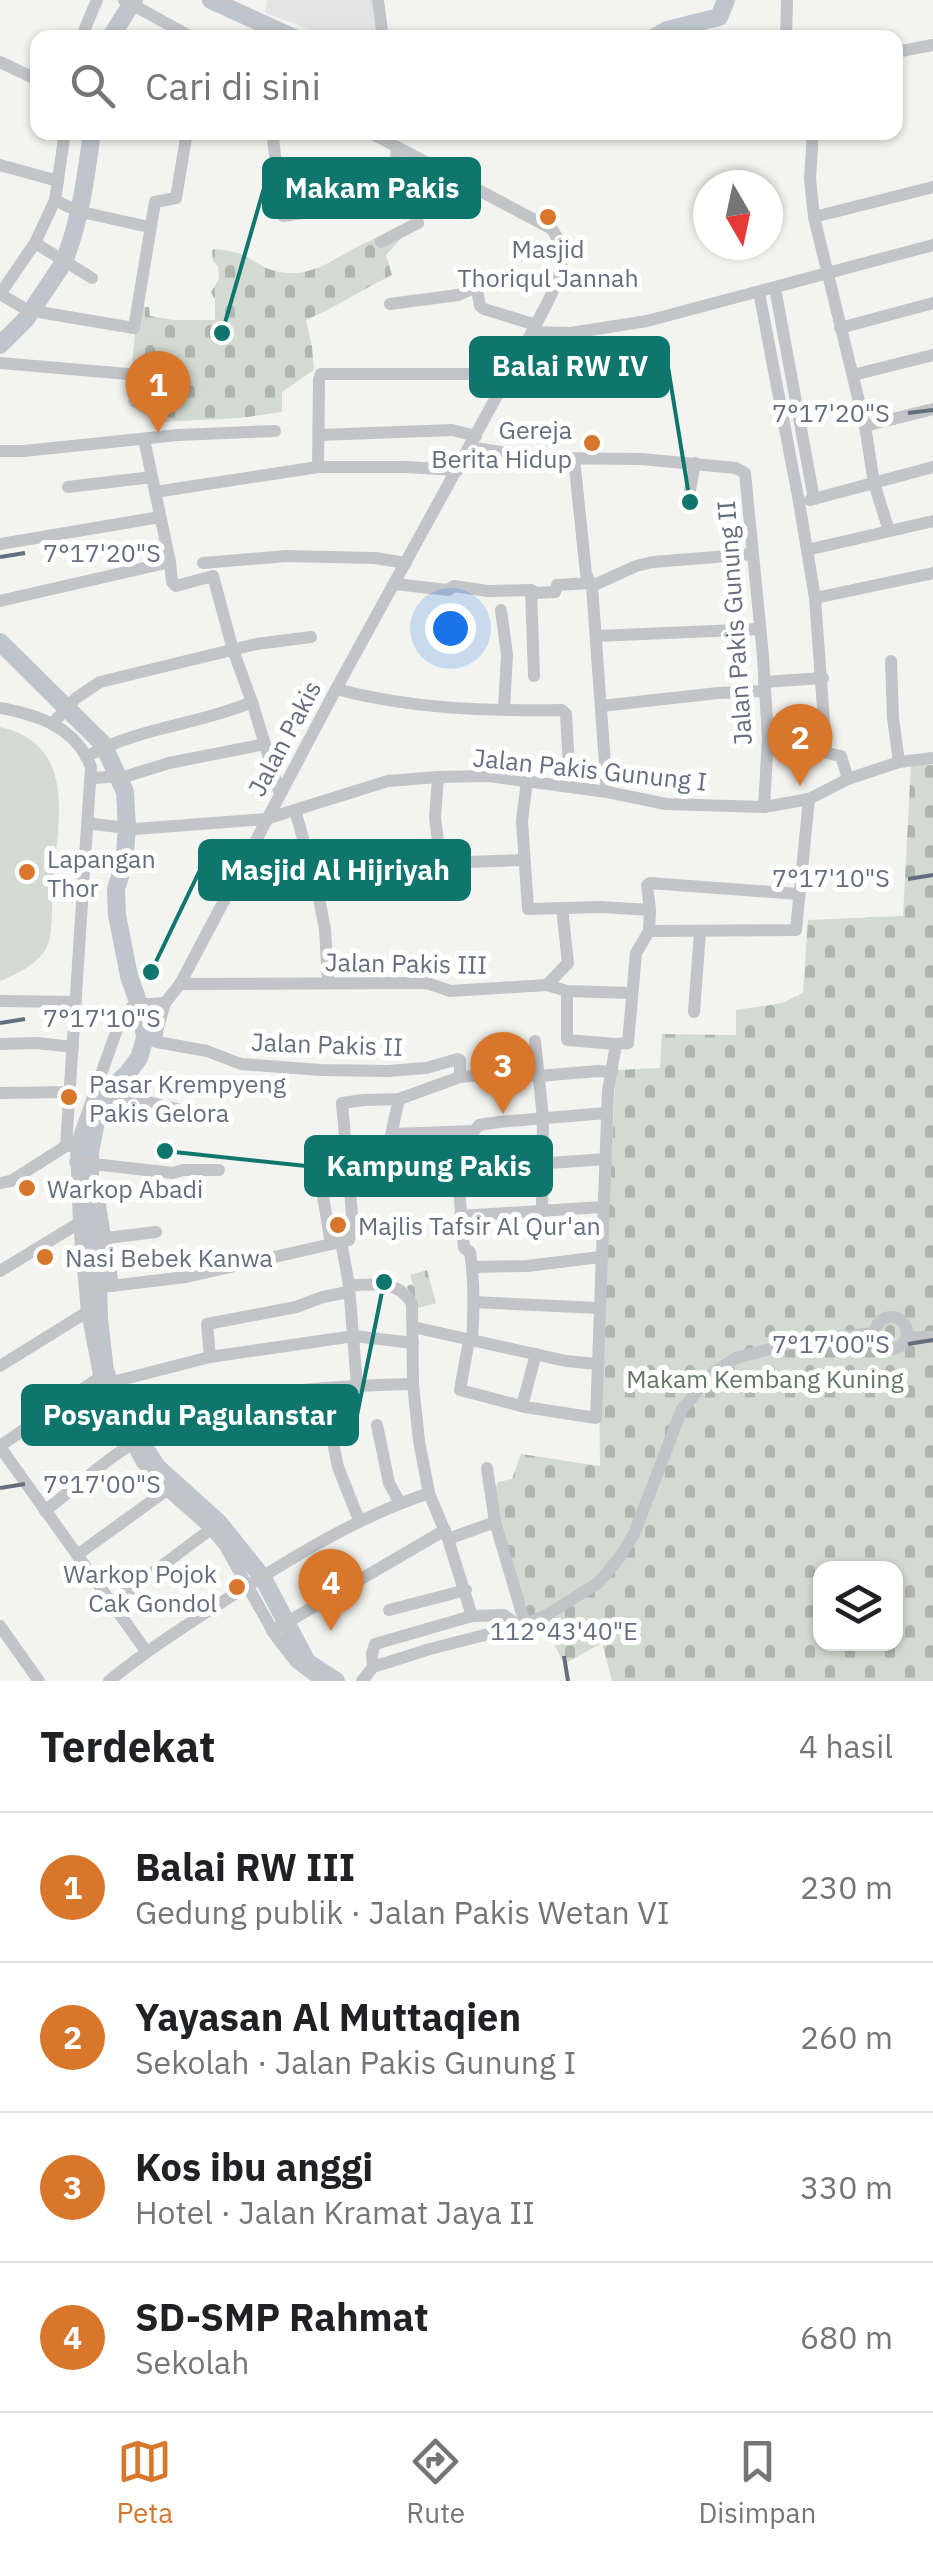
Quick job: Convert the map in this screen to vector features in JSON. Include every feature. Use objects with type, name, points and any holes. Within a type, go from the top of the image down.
[{"type":"street","points":[[84,30],[97,0]]},
{"type":"street","points":[[378,0],[382,30]]},
{"type":"street","points":[[786,30],[787,0]]},
{"type":"street","points":[[130,4],[178,30]]},
{"type":"street","points":[[903,51],[933,46]]},
{"type":"street","points":[[0,62],[30,76]]},
{"type":"street","points":[[64,140],[55,200],[35,243],[0,294],[26,310],[134,328],[155,201],[176,198],[186,140]]},
{"type":"street","points":[[273,140],[283,216],[336,204]]},
{"type":"street","points":[[812,140],[814,217],[853,376],[874,483],[889,531]]},
{"type":"street","points":[[381,242],[418,223],[396,157],[396,142]]},
{"type":"street","name":"Jalan Pakis","points":[[159,1004],[180,984],[561,274],[552,229],[396,142]]},
{"type":"street","points":[[1,168],[58,181]]},
{"type":"street","points":[[814,217],[933,187]]},
{"type":"street","points":[[367,202],[406,190]]},
{"type":"street","points":[[55,200],[82,213],[150,227]]},
{"type":"street","points":[[35,243],[92,278]]},
{"type":"street","points":[[390,304],[458,295],[474,288],[484,309],[534,329],[572,333],[648,321],[933,244]]},
{"type":"street","points":[[775,288],[807,500],[807,550],[815,598],[826,749],[833,756],[841,756],[848,778]]},
{"type":"street","points":[[759,292],[807,500]]},
{"type":"street","points":[[840,328],[933,303]]},
{"type":"street","points":[[853,376],[933,355]]},
{"type":"street","points":[[2,363],[128,374]]},
{"type":"street","points":[[318,466],[321,374],[509,374]]},
{"type":"street","points":[[864,426],[933,409]]},
{"type":"street","name":"Jalan Pakis Gunung II","points":[[319,435],[452,430],[473,441],[536,458],[642,459],[736,468],[745,473],[768,738],[764,807]]},
{"type":"street","points":[[0,450],[275,431]]},
{"type":"street","points":[[144,439],[173,585],[209,568],[287,556],[375,558],[406,563]]},
{"type":"street","points":[[574,458],[586,574],[591,584],[607,792]]},
{"type":"street","points":[[690,490],[695,463]]},
{"type":"street","points":[[155,492],[318,466],[458,470]]},
{"type":"street","points":[[807,500],[933,467]]},
{"type":"street","points":[[68,487],[152,477]]},
{"type":"street","points":[[0,544],[160,516]]},
{"type":"street","points":[[807,550],[933,522]]},
{"type":"street","points":[[395,584],[448,590],[454,586],[554,592],[557,585],[591,584],[653,562],[752,554]]},
{"type":"street","points":[[0,600],[170,562]]},
{"type":"street","points":[[209,568],[280,794]]},
{"type":"street","points":[[815,598],[933,573]]},
{"type":"street","points":[[531,590],[534,676]]},
{"type":"street","points":[[502,610],[507,656],[504,709]]},
{"type":"street","points":[[596,636],[760,630]]},
{"type":"street","points":[[53,723],[76,698],[100,682],[256,644],[310,638]]},
{"type":"street","points":[[891,661],[898,762]]},
{"type":"street","points":[[601,706],[822,678]]},
{"type":"street","points":[[336,689],[430,707],[565,711],[570,787]]},
{"type":"street","points":[[86,757],[107,746],[252,702]]},
{"type":"street","points":[[0,708],[53,723],[76,743],[91,768],[70,1092],[71,1146],[85,1163],[173,1173],[219,1170]]},
{"type":"street","points":[[91,778],[121,777],[265,744]]},
{"type":"street","name":"Jalan Pakis Gunung I","points":[[88,820],[129,829],[266,819],[388,782],[489,776],[666,804],[764,807],[810,799],[848,778],[898,762],[933,758]]},
{"type":"street","points":[[438,778],[435,818],[444,864],[524,860]]},
{"type":"street","points":[[527,781],[522,821],[528,910],[650,910]]},
{"type":"street","points":[[649,932],[796,930],[810,799]]},
{"type":"street","points":[[295,810],[325,929],[328,983]]},
{"type":"street","points":[[380,857],[440,859]]},
{"type":"street","points":[[458,1166],[458,1251],[470,1252],[474,1302],[471,1341],[460,1390],[522,1406],[596,1418],[608,1091],[622,1044],[636,953],[649,932],[647,887],[650,883],[800,894]]},
{"type":"street","points":[[548,985],[568,962],[562,908]]},
{"type":"street","points":[[694,1012],[700,932]]},
{"type":"street","name":"Jalan Pakis III","points":[[180,984],[426,983],[450,991],[548,985],[566,991],[631,992]]},
{"type":"street","points":[[566,991],[567,1039],[622,1044]]},
{"type":"street","points":[[0,1001],[76,1002]]},
{"type":"street","points":[[0,1183],[12,1181],[71,1146],[104,1089],[121,1018],[134,1005],[159,1004]]},
{"type":"street","name":"Jalan Pakis II","points":[[159,1004],[157,1042],[207,1051],[241,1064],[388,1071],[426,1068],[459,1059],[460,1077]]},
{"type":"street","points":[[534,1041],[542,1118],[542,1212]]},
{"type":"street","points":[[0,1044],[73,1047]]},
{"type":"street","points":[[99,1287],[186,1277],[349,1240],[353,1225],[342,1104],[399,1099],[460,1077],[612,1072]]},
{"type":"street","points":[[104,1089],[177,1109]]},
{"type":"street","points":[[0,1093],[70,1092]]},
{"type":"street","points":[[385,1162],[399,1099]]},
{"type":"street","points":[[392,1134],[474,1131],[480,1125],[606,1113]]},
{"type":"street","points":[[348,1160],[492,1167],[606,1159]]},
{"type":"street","points":[[85,1163],[79,1223],[99,1287]]},
{"type":"street","points":[[319,1172],[349,1289],[357,1386]]},
{"type":"street","points":[[0,1366],[87,1312],[99,1287],[106,1238],[100,1205]]},
{"type":"street","points":[[460,1216],[602,1206]]},
{"type":"street","points":[[0,1272],[79,1223]]},
{"type":"street","points":[[106,1238],[156,1232]]},
{"type":"street","points":[[472,1267],[527,1266],[600,1256]]},
{"type":"street","points":[[210,1357],[207,1324],[296,1307],[349,1289],[386,1285],[409,1297],[413,1384],[429,1493],[472,1616]]},
{"type":"street","points":[[474,1302],[599,1308]]},
{"type":"street","points":[[87,1312],[106,1382],[138,1441],[142,1463],[225,1546],[281,1625],[296,1662],[321,1681]]},
{"type":"street","points":[[908,1337],[904,1322],[892,1316],[876,1324],[876,1342],[890,1350],[898,1348],[908,1337],[933,1337]]},
{"type":"street","points":[[413,1326],[597,1364]]},
{"type":"street","points":[[362,1681],[373,1666],[517,1626],[548,1614],[598,1583],[634,1534],[682,1409],[713,1373],[736,1358],[799,1340],[874,1333]]},
{"type":"street","points":[[146,1651],[0,1446],[106,1382],[210,1357],[354,1336],[413,1342]]},
{"type":"street","points":[[522,1406],[536,1354]]},
{"type":"street","points":[[46,1510],[138,1441],[163,1426],[211,1408],[266,1396],[413,1384]]},
{"type":"street","points":[[328,1418],[338,1467],[360,1520]]},
{"type":"street","points":[[377,1424],[389,1483],[400,1503]]},
{"type":"street","points":[[487,1468],[517,1626]]},
{"type":"street","points":[[77,1554],[167,1490]]},
{"type":"street","points":[[109,1681],[146,1651],[272,1570],[360,1520],[429,1493]]},
{"type":"street","points":[[281,1625],[446,1535],[495,1522]]},
{"type":"street","points":[[112,1604],[211,1529]]},
{"type":"street","points":[[390,1610],[466,1590]]},
{"type":"street","points":[[373,1666],[377,1643],[472,1616],[504,1615],[517,1626]]},
{"type":"street","points":[[0,1626],[38,1681]]},
{"type":"street","points":[[423,1630],[430,1648]]},
{"type":"shaded area","points":[[267,0],[374,0],[380,30],[313,30],[265,13]]},
{"type":"green space","points":[[411,219],[414,224],[386,255],[392,275],[306,320],[314,370],[282,392],[282,412],[158,422],[128,402],[138,306],[149,307],[150,316],[215,320],[211,292],[219,279],[214,249],[241,254],[274,271],[303,272],[323,266]]},
{"type":"green space","name":"Lapangan Thor","points":[[0,727],[25,736],[42,750],[58,789],[59,812],[48,944],[34,962],[0,981]]},
{"type":"green space","name":"Makam Kembang Kuning","points":[[911,764],[933,765],[933,1681],[612,1681],[602,1643],[564,1664],[546,1628],[533,1632],[524,1628],[493,1497],[498,1482],[512,1479],[521,1454],[600,1466],[599,1374],[616,1070],[660,1068],[662,1034],[736,1035],[736,1010],[782,1003],[803,993],[808,920],[903,916]]},
{"type":"green space","points":[[427,1270],[436,1303],[415,1309],[407,1286],[413,1284],[410,1275]]},
{"type":"waterway","points":[[115,30],[134,0]]},
{"type":"waterway","points":[[211,0],[277,30]]},
{"type":"waterway","points":[[667,30],[719,17],[726,0]]},
{"type":"waterway","points":[[65,259],[79,212],[91,140]]},
{"type":"waterway","points":[[0,345],[26,319],[64,262]]},
{"type":"waterway","points":[[0,642],[103,744],[125,792],[127,828],[124,864],[116,889],[117,915],[145,1038],[139,1058],[109,1090],[98,1111],[90,1152],[105,1371],[124,1415],[157,1467],[219,1523],[263,1578],[307,1662],[336,1681]]},
{"type":"place","name":"Masjid Thoriqul Jannah","points":[[548,217]]},
{"type":"place","name":"Makam Pakis","points":[[222,333]]},
{"type":"place","name":"Balai RW III","points":[[158,433]]},
{"type":"place","name":"Gereja Berita Hidup","points":[[592,443]]},
{"type":"place","name":"Balai RW IV","points":[[690,502]]},
{"type":"place","name":"Yayasan Al Muttaqien","points":[[800,786]]},
{"type":"place","name":"Lapangan Thor","points":[[27,872]]},
{"type":"place","name":"Masjid Al Hijriyah","points":[[151,972]]},
{"type":"place","name":"Pasar Krempyeng Pakis Gelora","points":[[69,1097]]},
{"type":"place","name":"Kos ibu anggi","points":[[503,1114]]},
{"type":"place","name":"Kampung Pakis","points":[[165,1151]]},
{"type":"place","name":"Warkop Abadi","points":[[27,1188]]},
{"type":"place","name":"Majlis Tafsir Al Qur'an","points":[[338,1225]]},
{"type":"place","name":"Nasi Bebek Kanwa","points":[[45,1257]]},
{"type":"place","name":"Posyandu Pagulanstar","points":[[384,1282]]},
{"type":"place","name":"Warkop Pojok Cak Gondol","points":[[237,1587]]},
{"type":"place","name":"SD-SMP Rahmat","points":[[331,1631]]}]
